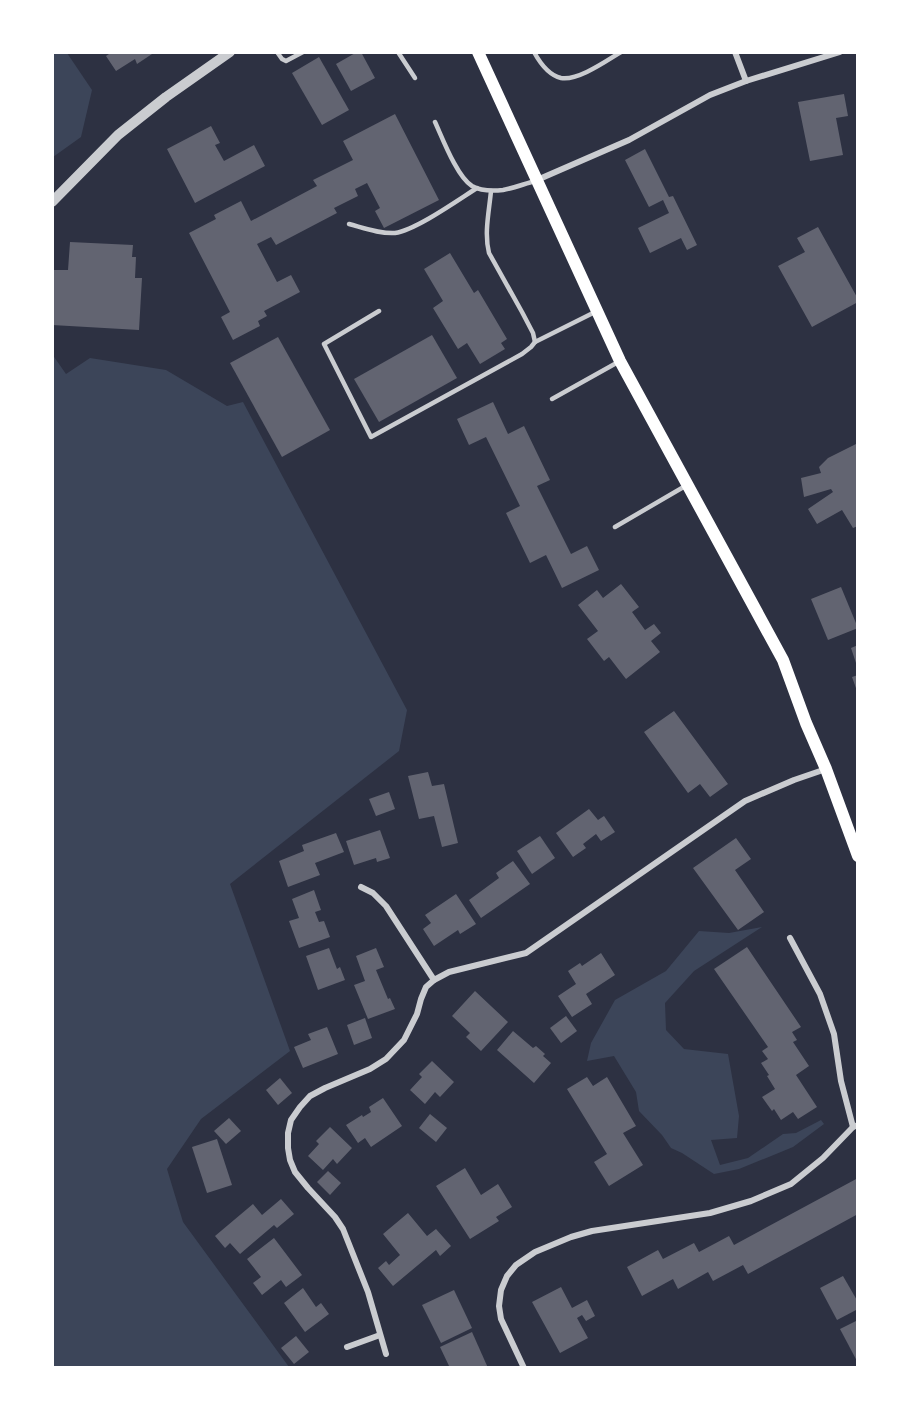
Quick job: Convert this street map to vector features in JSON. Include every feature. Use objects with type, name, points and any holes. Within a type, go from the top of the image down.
[{"type":"main road","points":[[478,52],[620,361],[783,660],[858,856]]},
{"type":"street","points":[[52,202],[118,135],[166,97],[230,52]]},
{"type":"street","points":[[735,52],[746,81]]},
{"type":"street","points":[[537,180],[629,140],[710,95],[746,81],[840,52]]},
{"type":"street","points":[[386,1354],[368,1292],[343,1229],[308,1188],[290,1160],[288,1133],[291,1120],[300,1107],[310,1096],[370,1069],[396,1050],[404,1040],[417,1014],[426,987],[434,980],[449,972],[526,953],[745,801],[826,769]]},
{"type":"street","points":[[361,887],[373,893],[386,906],[434,980]]},
{"type":"street","points":[[524,1368],[501,1319],[499,1306],[501,1290],[507,1276],[516,1265],[535,1252],[592,1231],[710,1213],[751,1201],[791,1184],[823,1158],[855,1126],[841,1081],[834,1034],[820,994],[790,938]]},
{"type":"street","points":[[347,1347],[380,1335]]},
{"type":"lane","points":[[277,52],[286,61],[303,52]]},
{"type":"lane","points":[[398,52],[415,78]]},
{"type":"lane","points":[[534,52],[540,64],[551,73],[559,78],[567,78],[591,70],[621,52]]},
{"type":"lane","points":[[435,122],[458,170],[471,186],[491,191],[513,188],[537,180]]},
{"type":"lane","points":[[350,224],[375,231],[405,230],[431,217],[477,188]]},
{"type":"lane","points":[[491,191],[486,230],[489,254],[533,333],[535,342]]},
{"type":"lane","points":[[379,310],[324,344],[370,437],[522,354],[535,342],[597,310]]},
{"type":"lane","points":[[552,399],[620,361]]},
{"type":"lane","points":[[615,527],[687,485]]},
{"type":"shaded area","points":[[53,52],[67,53],[92,90],[81,137],[53,157]]},
{"type":"shaded area","points":[[52,354],[66,374],[90,358],[166,370],[227,406],[243,402],[407,710],[399,751],[230,884],[290,1051],[201,1119],[167,1169],[183,1222],[289,1367],[53,1367]]},
{"type":"shaded area","points":[[762,927],[694,971],[665,1003],[666,1030],[684,1049],[728,1054],[739,1116],[737,1138],[711,1140],[720,1165],[748,1158],[783,1134],[796,1133],[821,1120],[824,1124],[793,1147],[739,1169],[714,1174],[671,1148],[639,1111],[636,1092],[614,1056],[587,1061],[591,1043],[615,1000],[666,971],[699,931],[729,933]]},
{"type":"building","points":[[108,52],[155,52],[137,64],[135,59],[116,71],[106,56]]},
{"type":"building","points":[[361,52],[375,78],[351,91],[336,64]]},
{"type":"building","points":[[319,57],[349,110],[322,125],[292,73]]},
{"type":"building","points":[[844,94],[848,116],[836,118],[843,155],[810,161],[798,102]]},
{"type":"building","points":[[395,114],[439,200],[384,228],[375,211],[380,208],[367,183],[355,189],[358,196],[334,208],[337,213],[276,245],[271,237],[257,244],[277,282],[291,275],[300,292],[264,311],[267,316],[258,321],[260,326],[233,340],[221,317],[230,312],[189,233],[216,219],[214,215],[241,201],[251,221],[317,186],[313,180],[353,160],[343,141]]},
{"type":"building","points":[[211,126],[220,143],[215,145],[224,161],[254,145],[265,166],[195,203],[167,149]]},
{"type":"building","points":[[645,149],[669,197],[673,196],[697,245],[687,250],[681,238],[650,253],[638,228],[669,213],[663,200],[649,207],[625,160]]},
{"type":"building","points":[[818,227],[858,302],[812,327],[778,266],[805,252],[797,238]]},
{"type":"building","points":[[70,242],[133,245],[132,257],[136,257],[135,278],[142,278],[139,330],[52,325],[53,270],[68,270]]},
{"type":"building","points":[[450,253],[474,293],[478,290],[507,339],[501,343],[505,349],[480,364],[467,343],[458,349],[433,308],[443,301],[424,269]]},
{"type":"building","points":[[432,335],[457,378],[379,422],[354,379]]},
{"type":"building","points":[[278,337],[330,430],[282,457],[230,363]]},
{"type":"building","points":[[493,402],[508,434],[524,426],[550,480],[537,486],[571,554],[587,546],[599,570],[562,588],[546,555],[530,563],[506,513],[520,506],[486,437],[469,445],[457,419]]},
{"type":"building","points":[[856,444],[858,446],[858,526],[853,528],[842,510],[817,524],[808,509],[833,492],[831,489],[804,497],[801,478],[821,473],[819,467],[828,458]]},
{"type":"building","points":[[621,584],[639,607],[632,612],[645,630],[654,624],[661,633],[651,641],[660,652],[626,679],[609,657],[604,661],[587,639],[598,631],[578,605],[597,590],[603,598]]},
{"type":"building","points":[[841,587],[858,628],[828,640],[811,599]]},
{"type":"building","points":[[858,645],[858,666],[857,666],[851,648]]},
{"type":"building","points":[[858,675],[858,691],[857,691],[852,677]]},
{"type":"building","points":[[674,711],[728,784],[710,797],[700,784],[688,793],[644,732]]},
{"type":"building","points":[[428,772],[432,786],[444,784],[458,843],[442,847],[434,816],[419,819],[408,776]]},
{"type":"building","points":[[389,792],[395,809],[376,816],[369,799]]},
{"type":"building","points":[[589,809],[598,820],[604,816],[615,832],[601,841],[596,834],[583,844],[586,848],[573,857],[556,833]]},
{"type":"building","points":[[380,830],[390,858],[377,862],[376,858],[354,865],[346,841]]},
{"type":"building","points":[[336,833],[344,852],[315,863],[320,875],[288,887],[279,861],[304,851],[302,845]]},
{"type":"building","points":[[540,836],[555,858],[532,874],[517,851]]},
{"type":"building","points":[[736,838],[751,859],[735,870],[764,912],[738,930],[693,868]]},
{"type":"building","points":[[513,861],[530,884],[481,918],[469,900],[499,878],[496,873]]},
{"type":"building","points":[[314,890],[321,910],[315,912],[319,922],[324,921],[330,937],[299,948],[289,921],[299,918],[292,899]]},
{"type":"building","points":[[456,894],[476,924],[460,934],[458,930],[434,946],[423,929],[431,923],[425,915]]},
{"type":"building","points":[[747,947],[801,1027],[792,1032],[797,1040],[793,1042],[809,1066],[796,1075],[817,1107],[798,1119],[793,1112],[781,1120],[762,1097],[775,1089],[761,1063],[768,1059],[762,1051],[768,1047],[714,969]]},
{"type":"building","points":[[329,948],[337,969],[340,967],[345,980],[318,990],[306,956]]},
{"type":"building","points":[[376,948],[384,967],[376,970],[388,999],[390,998],[395,1009],[368,1019],[354,985],[365,981],[356,956]]},
{"type":"building","points":[[601,953],[615,975],[586,994],[592,1004],[572,1017],[558,996],[576,984],[568,971],[580,963],[582,966]]},
{"type":"building","points":[[475,991],[508,1022],[481,1051],[466,1037],[470,1033],[452,1016]]},
{"type":"building","points":[[566,1016],[577,1031],[561,1043],[550,1028]]},
{"type":"building","points":[[365,1018],[372,1038],[354,1045],[347,1025]]},
{"type":"building","points":[[327,1027],[338,1054],[303,1068],[294,1047],[311,1040],[308,1034]]},
{"type":"building","points":[[513,1031],[533,1048],[536,1046],[551,1063],[534,1083],[497,1050]]},
{"type":"building","points":[[432,1061],[454,1082],[440,1097],[435,1092],[425,1104],[410,1090],[422,1077],[419,1074]]},
{"type":"building","points":[[587,1077],[593,1086],[607,1077],[636,1126],[623,1133],[643,1165],[609,1186],[594,1162],[607,1154],[567,1089]]},
{"type":"building","points":[[280,1078],[292,1093],[278,1105],[266,1090]]},
{"type":"building","points":[[383,1098],[402,1126],[371,1147],[365,1138],[358,1143],[346,1125],[371,1112],[369,1107]]},
{"type":"building","points":[[430,1114],[447,1128],[436,1142],[419,1128]]},
{"type":"building","points":[[229,1118],[241,1131],[226,1144],[214,1131]]},
{"type":"building","points":[[330,1127],[352,1148],[337,1164],[333,1159],[323,1170],[308,1156],[319,1144],[316,1141]]},
{"type":"building","points":[[217,1139],[232,1185],[207,1193],[192,1147]]},
{"type":"building","points":[[465,1168],[481,1195],[498,1184],[512,1207],[496,1217],[499,1221],[470,1239],[436,1186]]},
{"type":"building","points":[[328,1171],[341,1183],[330,1195],[317,1182]]},
{"type":"building","points":[[858,1178],[858,1214],[748,1274],[743,1265],[713,1281],[708,1272],[678,1289],[673,1279],[642,1296],[627,1267],[658,1250],[663,1259],[694,1243],[699,1252],[729,1236],[734,1245]]},
{"type":"building","points":[[281,1199],[294,1214],[277,1228],[274,1225],[240,1254],[230,1243],[225,1248],[215,1236],[253,1204],[262,1215]]},
{"type":"building","points":[[408,1213],[427,1236],[436,1229],[451,1246],[440,1256],[436,1250],[393,1286],[378,1268],[386,1261],[389,1265],[400,1255],[383,1234]]},
{"type":"building","points":[[274,1238],[302,1275],[286,1287],[281,1280],[262,1295],[253,1283],[261,1277],[247,1259]]},
{"type":"building","points":[[843,1276],[858,1302],[858,1309],[837,1320],[820,1288]]},
{"type":"building","points":[[561,1287],[572,1308],[587,1300],[595,1316],[586,1321],[582,1315],[577,1318],[588,1338],[560,1353],[532,1302]]},
{"type":"building","points":[[303,1288],[316,1307],[321,1303],[329,1314],[305,1332],[284,1303]]},
{"type":"building","points":[[454,1290],[472,1328],[441,1343],[422,1305]]},
{"type":"building","points":[[858,1320],[858,1363],[840,1329]]},
{"type":"building","points":[[472,1332],[488,1368],[450,1368],[440,1347]]},
{"type":"building","points":[[296,1336],[309,1352],[294,1364],[281,1348]]}]
